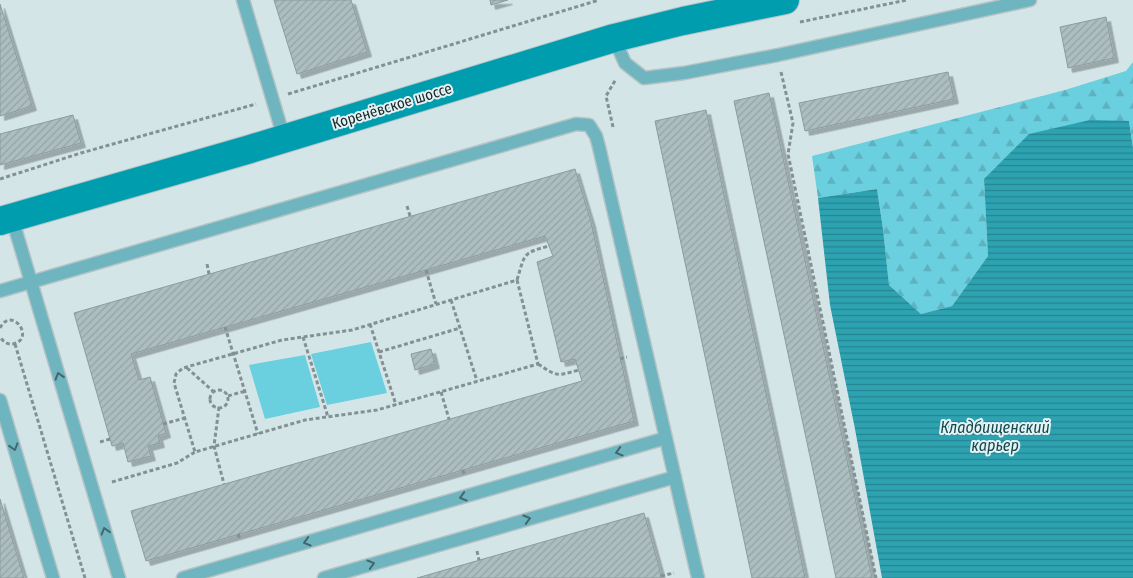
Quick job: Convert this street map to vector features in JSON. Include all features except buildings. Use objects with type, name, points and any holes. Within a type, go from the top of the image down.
[{"type":"main road","name":"Коренёвское шоссе","points":[[6,219],[284,138],[614,38],[683,21],[785,0]]},
{"type":"lane","points":[[243,0],[284,138]]},
{"type":"lane","points":[[614,38],[625,63],[644,78],[684,73],[778,55],[1030,0]]},
{"type":"lane","points":[[0,291],[576,124],[589,125],[596,136],[599,147],[698,578]]},
{"type":"lane","points":[[6,219],[31,282],[120,578]]},
{"type":"lane","points":[[0,400],[53,578]]},
{"type":"lane","points":[[183,578],[666,438]]},
{"type":"lane","points":[[324,578],[675,477]]},
{"type":"path","points":[[0,179],[81,153],[273,99],[599,0]]},
{"type":"path","points":[[778,55],[793,123],[788,154],[876,578]]},
{"type":"path","points":[[614,129],[606,96],[625,63]]},
{"type":"path","points":[[407,206],[410,216]]},
{"type":"path","points":[[549,246],[527,254],[518,280],[538,364],[555,375],[579,370]]},
{"type":"path","points":[[207,264],[209,274]]},
{"type":"path","points":[[426,270],[436,304]]},
{"type":"path","points":[[195,452],[174,383],[176,374],[186,368],[282,340],[352,330],[518,280]]},
{"type":"path","points":[[451,300],[477,381]]},
{"type":"path","points":[[0,328],[7,321],[14,320],[19,323],[23,335],[20,341],[15,344],[8,344],[0,336]]},
{"type":"path","points":[[370,324],[396,405]]},
{"type":"path","points":[[225,328],[258,434]]},
{"type":"path","points":[[379,352],[460,328]]},
{"type":"path","points":[[303,337],[328,417]]},
{"type":"path","points":[[15,344],[85,578]]},
{"type":"path","points":[[620,359],[627,357]]},
{"type":"path","points":[[112,482],[177,462],[195,452],[305,420],[377,410],[538,364]]},
{"type":"path","points":[[186,368],[214,392]]},
{"type":"path","points":[[216,390],[222,390],[228,396],[227,403],[223,407],[217,407],[211,399],[212,394],[216,390]]},
{"type":"path","points":[[228,396],[245,391]]},
{"type":"path","points":[[441,392],[449,420]]},
{"type":"path","points":[[219,407],[214,446],[224,484]]},
{"type":"path","points":[[163,424],[185,418]]},
{"type":"path","points":[[100,442],[110,439]]},
{"type":"path","points":[[238,534],[240,539]]},
{"type":"path","points":[[477,551],[479,560]]},
{"type":"path","points":[[661,576],[674,573]]},
{"type":"green space","points":[[1133,62],[1133,148],[1129,121],[984,179],[988,256],[952,306],[921,314],[889,285],[877,189],[818,198],[812,156],[1065,90],[1126,71]]},
{"type":"green space","points":[[371,342],[387,393],[327,405],[311,354]]},
{"type":"green space","points":[[305,355],[320,407],[265,419],[249,365]]},
{"type":"water","name":"Кладбищенский карьер","points":[[1090,120],[1129,121],[1133,148],[1133,578],[882,578],[830,305],[818,198],[877,189],[889,285],[921,314],[952,306],[988,256],[984,179],[1029,134]]}]
